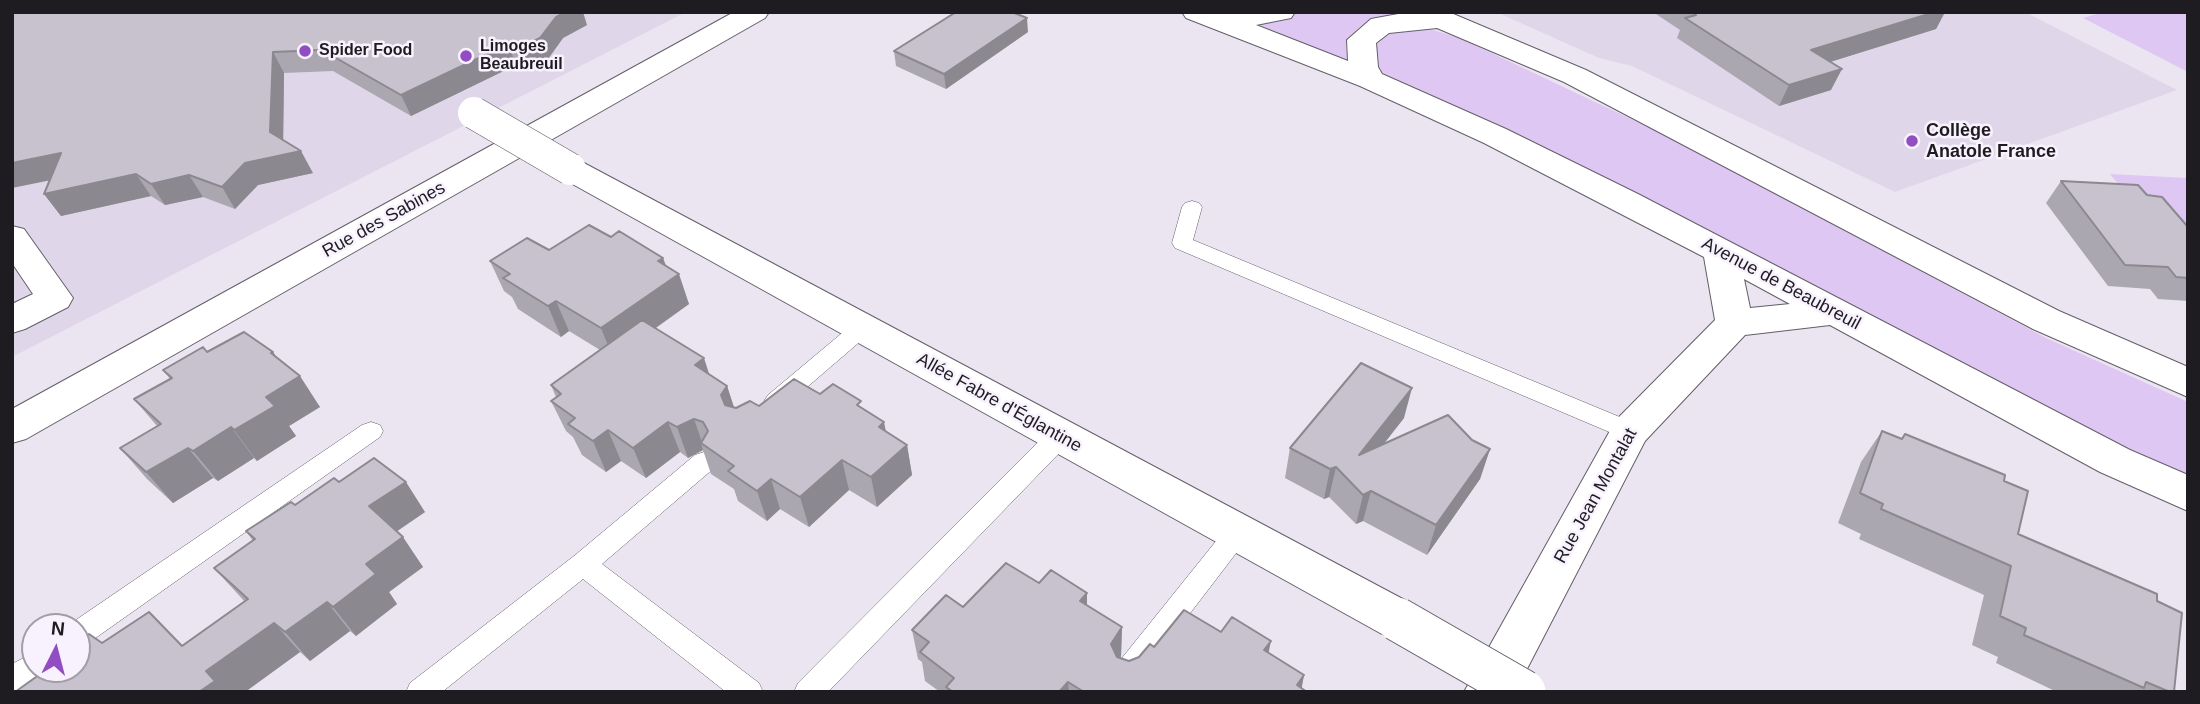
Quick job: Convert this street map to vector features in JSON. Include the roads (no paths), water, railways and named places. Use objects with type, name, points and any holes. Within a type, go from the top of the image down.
[{"type":"street","name":"Rue des Sabines","points":[[12,428],[755,12]]},
{"type":"street","name":"Avenue de Beaubreuil","points":[[1196,12],[1371,80],[1577,176],[2115,461],[2188,494]]},
{"type":"street","points":[[1225,23],[1282,12]]},
{"type":"street","points":[[1371,80],[1363,67],[1361,40],[1381,25],[1432,16],[1574,76],[2046,320],[2188,383]]},
{"type":"street","name":"Allée Fabre d'Églantine","points":[[474,113],[570,169],[1397,619],[1524,692]]},
{"type":"street","points":[[12,237],[55,298],[12,320]]},
{"type":"street","points":[[1721,252],[1734,323],[1836,312]]},
{"type":"street","name":"Rue Jean Montalat","points":[[1489,692],[1630,431],[1734,323]]},
{"type":"lane","points":[[1192,207],[1182,243],[1630,431]]},
{"type":"lane","points":[[755,418],[862,328]]},
{"type":"lane","points":[[91,625],[371,431]]},
{"type":"lane","points":[[808,692],[1060,436]]},
{"type":"lane","points":[[420,692],[583,564],[704,462]]},
{"type":"lane","points":[[1127,674],[1238,532]]},
{"type":"lane","points":[[583,564],[749,692]]},
{"type":"place","name":"Spider Food","points":[[305,51]]},
{"type":"place","name":"Limoges Beaubreuil","points":[[466,56]]},
{"type":"place","name":"Collège Anatole France","points":[[1912,141]]}]
